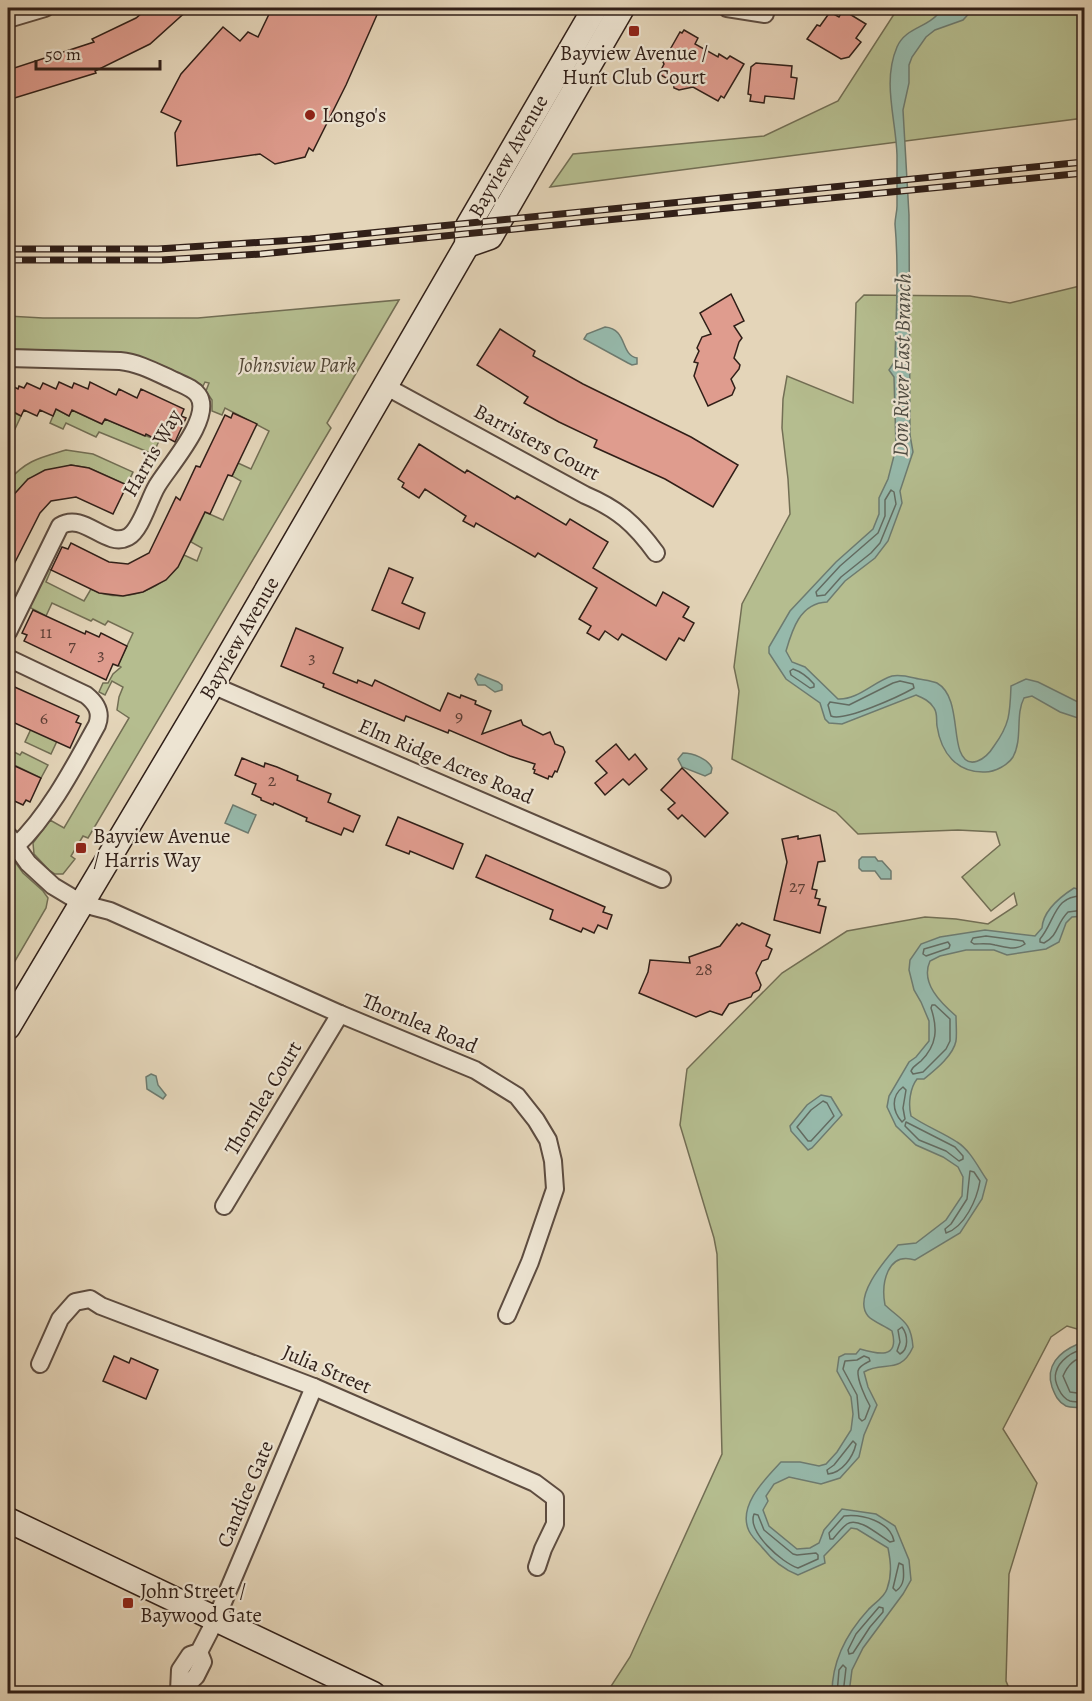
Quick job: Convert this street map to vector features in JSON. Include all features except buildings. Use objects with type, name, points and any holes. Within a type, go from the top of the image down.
[{"type":"main road","name":"Bayview Avenue","points":[[8,1027],[212,685],[467,245],[468,226],[595,8]]},
{"type":"main road","name":"Bayview Avenue","points":[[467,245],[490,237],[622,8]]},
{"type":"main road","points":[[8,1520],[373,1694]]},
{"type":"street","points":[[8,19],[45,8]]},
{"type":"street","points":[[727,8],[765,14]]},
{"type":"street","name":"Harris Way","points":[[8,358],[134,363],[190,388],[198,395],[202,407],[201,415],[187,444],[157,485],[134,533],[120,540],[74,522],[67,522],[60,526],[8,632]]},
{"type":"street","name":"Barristers Court","points":[[385,386],[585,495],[607,504],[629,520],[656,553]]},
{"type":"street","points":[[8,658],[86,695],[95,704],[99,716],[97,725],[42,816],[30,832],[12,840],[28,863],[53,886],[83,904]]},
{"type":"street","name":"Elm Ridge Acres Road","points":[[212,685],[662,879]]},
{"type":"street","name":"Thornlea Road","points":[[83,904],[110,911],[483,1075],[517,1096],[548,1140],[553,1161],[555,1189],[530,1262],[507,1315]]},
{"type":"street","name":"Thornlea Court","points":[[224,1206],[340,1014]]},
{"type":"street","name":"Julia Street","points":[[40,1364],[60,1319],[75,1302],[90,1299],[101,1306],[314,1387],[535,1483],[548,1491],[555,1498],[555,1524],[537,1567]]},
{"type":"street","name":"Candice Gate","points":[[178,1692],[180,1670],[190,1655],[199,1652],[216,1619],[314,1387]]},
{"type":"green space","points":[[898,8],[1084,8],[1084,118],[550,187],[573,154],[764,136],[838,101]]},
{"type":"green space","points":[[1084,285],[1084,1331],[1067,1326],[1051,1337],[1003,1429],[1037,1483],[1009,1574],[1006,1681],[1011,1693],[606,1694],[630,1657],[722,1454],[717,1254],[680,1125],[687,1069],[782,973],[847,931],[925,917],[988,924],[1017,905],[1014,893],[991,911],[962,877],[1000,845],[996,832],[958,830],[858,834],[836,812],[732,759],[739,691],[734,667],[742,604],[790,514],[782,428],[787,376],[853,403],[856,303],[864,295],[970,296],[1010,303]]},
{"type":"green space","name":"Johnsview Park","points":[[399,300],[327,423],[331,428],[88,838],[83,836],[71,856],[75,859],[63,874],[55,874],[34,854],[33,843],[50,820],[64,828],[129,718],[117,710],[123,687],[112,681],[105,695],[99,692],[103,683],[108,683],[121,667],[118,665],[133,633],[108,621],[105,625],[93,619],[91,621],[52,603],[46,616],[29,607],[48,568],[51,570],[46,582],[84,601],[91,589],[118,596],[144,591],[167,577],[184,555],[197,561],[202,548],[191,542],[205,512],[223,520],[241,481],[232,476],[238,463],[251,469],[269,431],[225,408],[222,415],[212,411],[212,400],[206,391],[209,383],[205,382],[203,386],[139,357],[116,352],[8,349],[8,316],[198,318]]},
{"type":"green space","points":[[56,409],[69,416],[72,410],[102,424],[105,419],[159,441],[153,454],[99,432],[96,437],[66,423],[63,429],[50,423]]},
{"type":"green space","points":[[8,410],[21,416],[15,429],[8,425]]},
{"type":"green space","points":[[66,450],[93,454],[133,472],[127,485],[89,468],[71,465],[28,479],[8,504],[8,481],[21,468],[48,455]]},
{"type":"green space","points":[[31,729],[57,741],[51,754],[25,742]]},
{"type":"green space","points":[[8,749],[20,755],[22,752],[48,765],[41,778],[16,766],[14,768],[8,765]]},
{"type":"green space","points":[[8,852],[23,873],[48,898],[46,908],[8,973]]},
{"type":"water","name":"Don River East Branch","points":[[938,8],[974,8],[963,20],[935,30],[926,37],[909,65],[909,83],[903,110],[909,215],[910,435],[913,452],[900,491],[902,503],[888,541],[875,558],[845,581],[827,602],[810,607],[804,612],[794,627],[786,651],[792,662],[805,667],[838,699],[852,697],[892,676],[906,676],[937,683],[944,689],[952,705],[960,751],[963,757],[972,762],[986,755],[1003,731],[1009,711],[1011,686],[1026,679],[1038,682],[1084,705],[1084,720],[1060,712],[1032,696],[1024,698],[1020,712],[1018,743],[1013,757],[1001,768],[985,772],[966,769],[952,760],[942,745],[935,710],[924,699],[916,695],[842,724],[829,723],[825,719],[820,703],[786,679],[769,653],[769,647],[790,611],[836,562],[873,529],[879,514],[879,498],[888,479],[896,448],[894,377],[889,370],[895,361],[897,275],[895,224],[897,155],[891,101],[891,74],[893,60],[901,41],[910,32],[933,19],[938,14]]},
{"type":"water","points":[[605,327],[617,332],[628,352],[637,358],[637,364],[632,365],[584,339],[587,334]]},
{"type":"water","points":[[478,674],[498,682],[502,685],[502,690],[495,692],[485,685],[478,685],[475,679]]},
{"type":"water","points":[[683,753],[704,759],[712,768],[711,773],[705,776],[682,767],[678,759]]},
{"type":"water","points":[[233,805],[256,815],[248,833],[225,823]]},
{"type":"water","points":[[862,857],[875,857],[878,861],[882,861],[891,871],[891,879],[881,879],[875,871],[862,871],[859,868],[859,860]]},
{"type":"water","points":[[1074,888],[1084,891],[1084,916],[1072,917],[1066,923],[1059,942],[1046,949],[1007,955],[994,950],[966,950],[940,956],[930,961],[928,977],[930,985],[944,1005],[956,1016],[956,1041],[943,1062],[924,1079],[917,1079],[910,1096],[911,1116],[966,1149],[987,1180],[982,1199],[960,1233],[915,1260],[906,1258],[898,1260],[888,1271],[884,1288],[885,1305],[908,1327],[913,1347],[903,1361],[864,1372],[877,1405],[864,1435],[859,1457],[840,1478],[821,1484],[789,1477],[774,1484],[766,1496],[768,1501],[763,1510],[769,1526],[797,1549],[810,1548],[819,1543],[824,1530],[842,1509],[876,1514],[895,1526],[909,1560],[911,1580],[863,1648],[852,1670],[849,1693],[832,1693],[838,1659],[847,1638],[870,1607],[886,1592],[891,1569],[888,1548],[857,1529],[851,1528],[824,1556],[825,1563],[798,1575],[777,1563],[753,1537],[746,1522],[747,1512],[755,1493],[781,1462],[800,1462],[819,1466],[826,1464],[837,1452],[851,1430],[853,1414],[851,1397],[837,1371],[839,1357],[845,1354],[856,1354],[860,1349],[885,1353],[893,1347],[892,1331],[870,1318],[864,1308],[867,1289],[898,1245],[916,1243],[946,1220],[962,1196],[963,1177],[958,1167],[943,1157],[916,1145],[896,1126],[887,1107],[889,1096],[909,1062],[929,1041],[929,1021],[914,990],[909,970],[910,960],[921,944],[940,937],[985,930],[1035,936],[1042,928],[1045,915],[1049,910]]},
{"type":"water","points":[[151,1074],[156,1076],[158,1085],[166,1095],[163,1099],[147,1089],[146,1077]]},
{"type":"water","points":[[821,1095],[831,1097],[842,1115],[808,1150],[791,1131],[790,1126],[807,1105]]},
{"type":"water","points":[[1078,1344],[1084,1345],[1084,1408],[1068,1407],[1061,1402],[1054,1393],[1050,1379],[1055,1361],[1065,1351]]},
{"type":"railway","points":[[8,249],[158,249],[310,239],[1084,162]]},
{"type":"railway","points":[[8,260],[161,260],[261,254],[1084,173]]},
{"type":"place","name":"Bayview Avenue / Hunt Club Court","points":[[634,31]]},
{"type":"place","name":"Longo's","points":[[310,115]]},
{"type":"place","name":"Bayview Avenue / Harris Way","points":[[81,848]]},
{"type":"place","name":"John Street / Baywood Gate","points":[[128,1603]]}]
